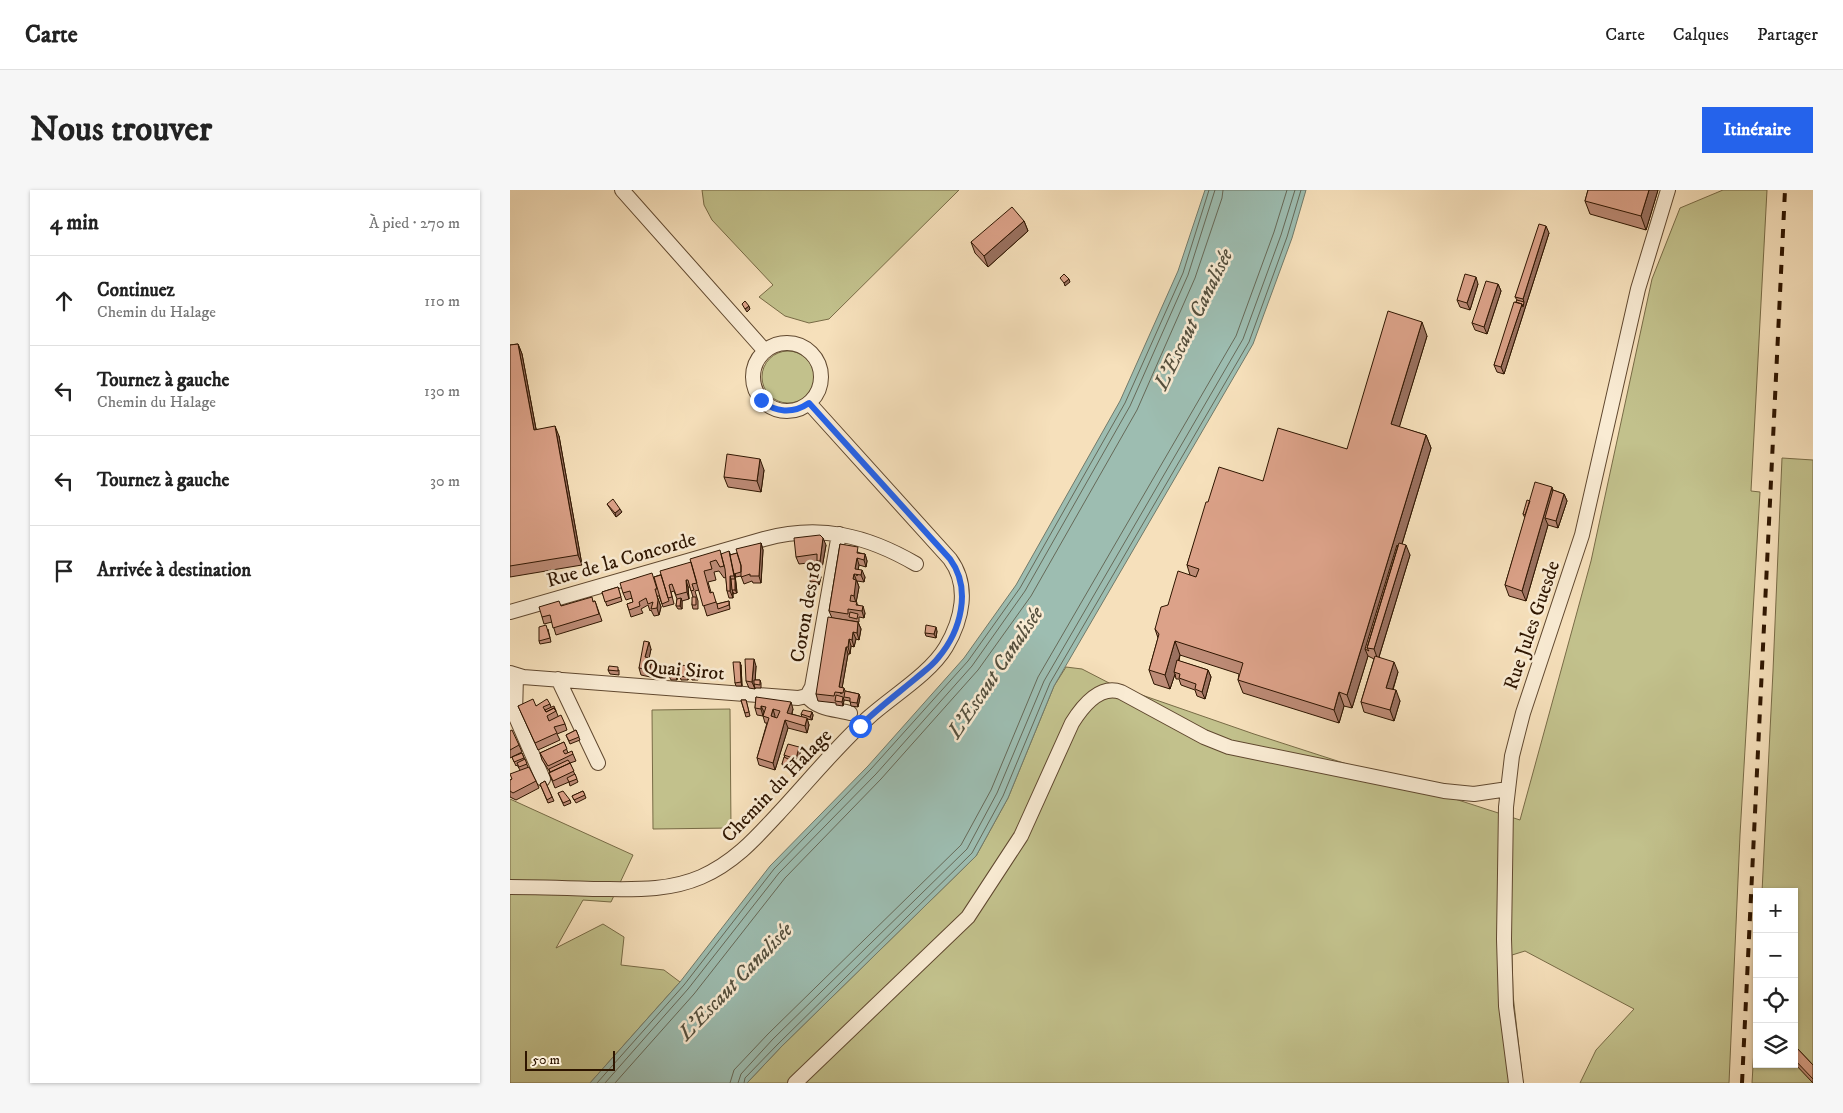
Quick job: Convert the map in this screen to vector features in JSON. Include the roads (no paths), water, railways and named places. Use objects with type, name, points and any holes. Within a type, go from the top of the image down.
[{"type":"street","points":[[622,190],[765,351]]},
{"type":"street","name":"Rue Jules Guesde","points":[[1516,1083],[1507,1012],[1504,950],[1508,789],[1512,756],[1519,724],[1582,536],[1638,289],[1668,190]]},
{"type":"street","points":[[792,343],[806,348],[813,355],[820,368],[821,382],[816,396],[809,403],[796,410],[787,411],[773,408],[761,400],[754,388],[753,375],[756,362],[765,351],[778,344],[792,343]]},
{"type":"street","name":"Chemin du Halage","points":[[510,887],[652,889],[680,884],[719,868],[744,850],[860,726],[932,665],[946,646],[957,625],[962,602],[958,571],[950,559],[809,403]]},
{"type":"street","name":"Rue de la Concorde","points":[[510,612],[772,536],[801,532],[839,534],[880,545],[916,564]]},
{"type":"street","name":"Coron des 18","points":[[807,696],[812,687],[839,534]]},
{"type":"street","points":[[513,674],[516,720],[543,780]]},
{"type":"street","name":"Quai Sirot","points":[[513,674],[798,698],[807,696]]},
{"type":"street","points":[[558,679],[598,763]]},
{"type":"street","points":[[795,1083],[968,917],[1021,836],[1072,724],[1084,707],[1103,690],[1112,689],[1121,692],[1204,737],[1242,750],[1444,791],[1474,794],[1508,789]]},
{"type":"street","points":[[807,696],[818,706],[850,713]]},
{"type":"water","name":"L'Escaut Canalisée","points":[[1205,190],[1306,190],[1292,238],[1253,344],[1054,686],[1008,798],[976,856],[781,1047],[747,1083],[590,1083],[680,982],[770,866],[868,766],[964,658],[1016,585],[1120,401],[1178,271]]},
{"type":"railway","points":[[1742,1083],[1785,190]]}]
